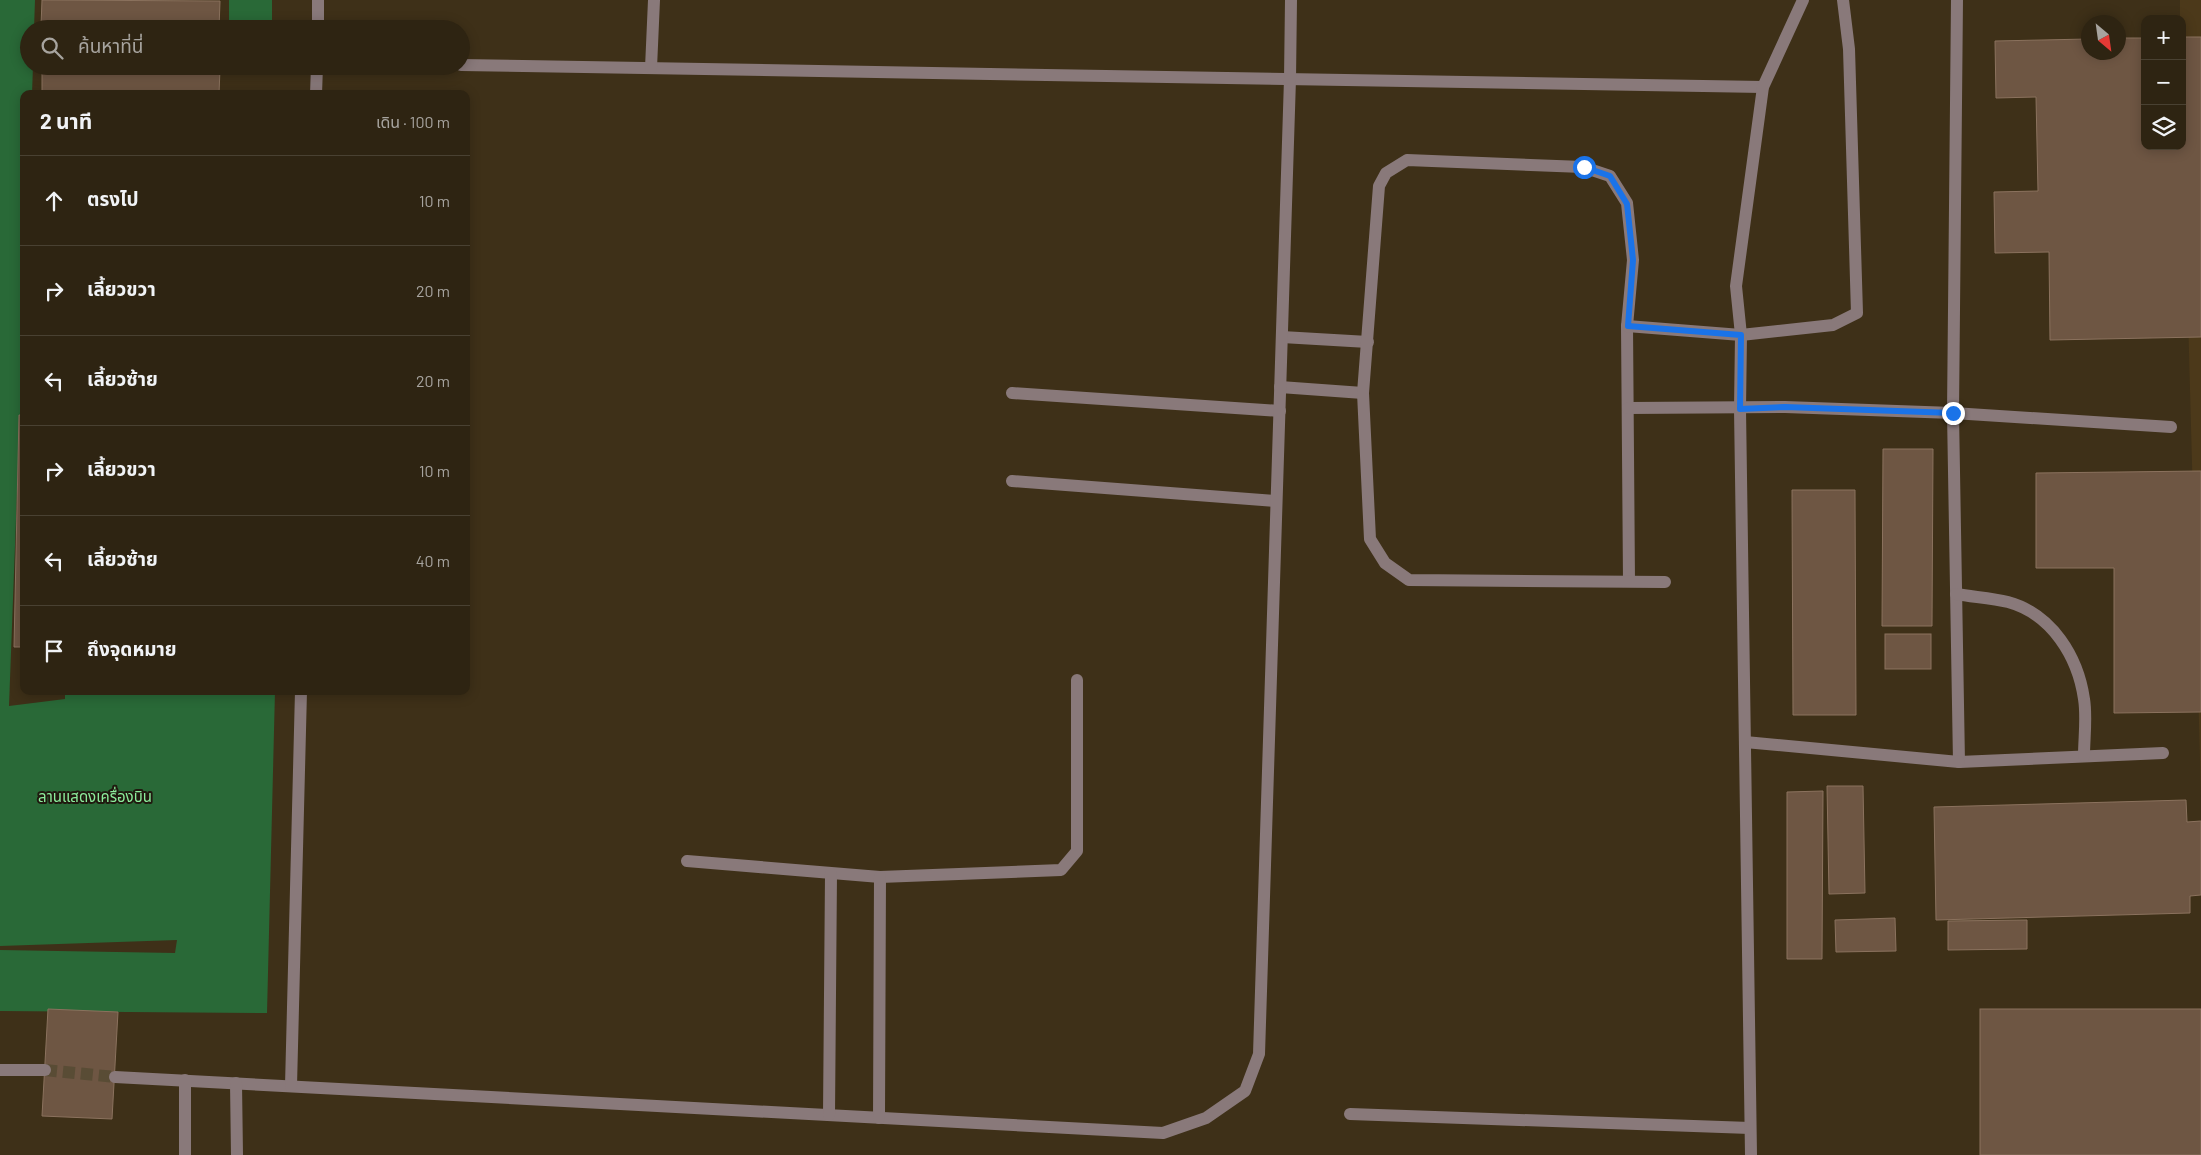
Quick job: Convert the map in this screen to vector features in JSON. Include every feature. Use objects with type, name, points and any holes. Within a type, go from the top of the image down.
[{"type":"street","points":[[318,0],[318,20]]},
{"type":"street","points":[[651,68],[654,0]]},
{"type":"street","points":[[115,1077],[1163,1133],[1206,1118],[1245,1091],[1259,1054],[1280,412],[1291,0]]},
{"type":"street","points":[[1751,1155],[1740,409],[1741,335],[1736,286],[1763,87],[1803,0]]},
{"type":"street","points":[[1628,326],[1741,335],[1833,325],[1857,313],[1849,48],[1843,0]]},
{"type":"street","points":[[1957,0],[1953,413],[1959,762]]},
{"type":"street","points":[[470,65],[1763,87]]},
{"type":"street","points":[[316,75],[316,90]]},
{"type":"street","points":[[1629,581],[1628,326],[1633,260],[1627,204],[1610,176],[1584,167],[1407,160],[1386,173],[1379,186],[1363,394],[1370,539],[1386,563],[1409,580],[1665,582]]},
{"type":"street","points":[[1282,337],[1368,342]]},
{"type":"street","points":[[1280,387],[1363,394]]},
{"type":"street","points":[[1012,393],[1280,412]]},
{"type":"street","points":[[1628,408],[1740,409],[1785,407],[1953,413],[2171,427]]},
{"type":"street","points":[[1012,481],[1276,501]]},
{"type":"street","points":[[1956,594],[2009,602],[2031,613],[2054,630],[2071,655],[2085,700],[2084,756]]},
{"type":"street","points":[[687,861],[880,877],[1061,870],[1077,851],[1077,680]]},
{"type":"street","points":[[291,1086],[301,695]]},
{"type":"street","points":[[1745,742],[1959,762],[2163,753]]},
{"type":"street","points":[[828,1115],[831,874]]},
{"type":"street","points":[[879,1118],[880,877]]},
{"type":"street","points":[[0,1070],[45,1070]]},
{"type":"street","points":[[185,1080],[185,1155]]},
{"type":"street","points":[[236,1084],[236,1155]]},
{"type":"street","points":[[1350,1114],[1750,1128]]},
{"type":"shaded area","points":[[2180,0],[2201,0],[2201,797],[2184,150],[2186,150],[2186,15],[2180,15]]},
{"type":"green space","name":"ลานแสดงเครื่องบิน","points":[[0,0],[35,0],[34,20],[20,20],[20,75],[33,75],[32,90],[20,90],[20,412],[9,706],[65,699],[65,695],[275,695],[267,1013],[0,1011],[0,950],[175,953],[177,940],[0,946]]},
{"type":"green space","points":[[229,0],[272,0],[272,20],[229,20]]},
{"type":"building","points":[[42,0],[220,1],[219,20],[41,20]]},
{"type":"building","points":[[2186,37],[2201,37],[2201,337],[2050,340],[2049,252],[1995,253],[1994,192],[2038,191],[2036,97],[1996,98],[1995,41],[2081,39],[2081,60],[2126,60],[2126,38],[2141,38],[2141,150],[2186,150]]},
{"type":"building","points":[[42,75],[220,75],[219,90],[42,90]]},
{"type":"building","points":[[19,415],[20,415],[20,647],[14,647]]},
{"type":"building","points":[[1883,449],[1933,449],[1932,626],[1882,626]]},
{"type":"building","points":[[2201,471],[2201,712],[2114,713],[2114,568],[2036,568],[2036,473]]},
{"type":"building","points":[[1792,490],[1855,490],[1856,715],[1793,715]]},
{"type":"building","points":[[1885,634],[1931,634],[1931,669],[1885,669]]},
{"type":"building","points":[[1827,786],[1863,786],[1865,893],[1829,894]]},
{"type":"building","points":[[1823,791],[1822,959],[1787,959],[1787,792]]},
{"type":"building","points":[[2186,800],[2187,822],[2201,821],[2201,895],[2190,896],[2190,913],[1936,920],[1934,807]]},
{"type":"building","points":[[1895,918],[1896,951],[1836,952],[1835,920]]},
{"type":"building","points":[[2027,920],[2027,949],[1948,950],[1948,921]]},
{"type":"building","points":[[48,1009],[118,1012],[112,1119],[42,1116]]},
{"type":"building","points":[[1980,1009],[2201,1009],[2201,1155],[1980,1155]]},
{"type":"tunnel","points":[[45,1070],[115,1077]]},
{"type":"route","points":[[1584,167],[1610,176],[1627,204],[1633,260],[1628,326],[1741,335],[1740,409],[1785,407],[1953,413]]}]
